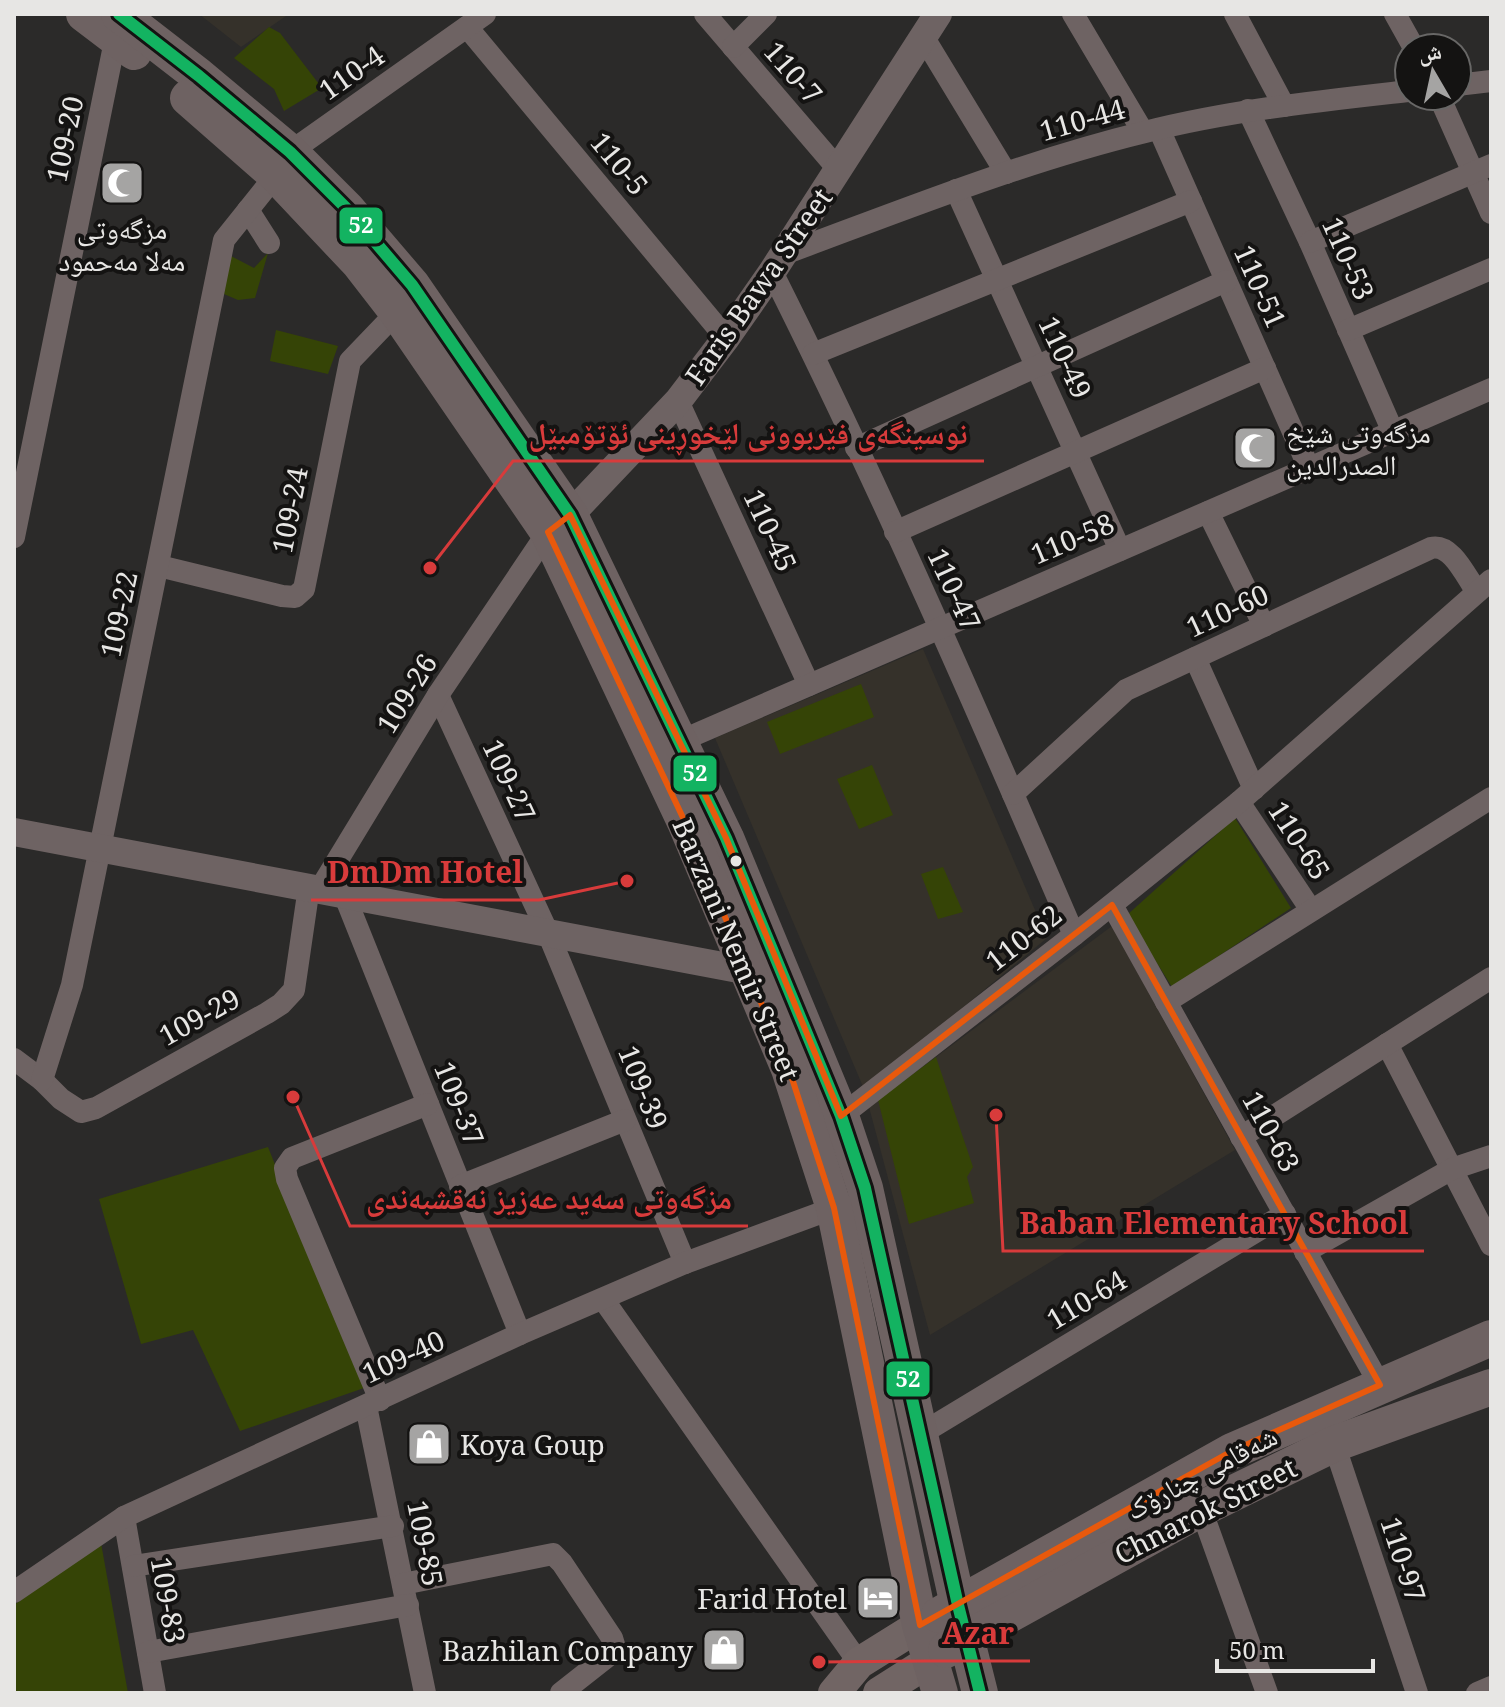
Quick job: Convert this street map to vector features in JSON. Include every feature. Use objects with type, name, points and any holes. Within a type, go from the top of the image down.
[{"type":"main road","name":"Barzani Nemir Street","points":[[84,14],[117,25],[283,163],[347,209],[412,285],[559,523],[678,742],[726,838],[841,1116],[865,1188],[980,1693]]},
{"type":"main road","name":"Barzani Nemir Street","points":[[283,163],[559,523],[789,1069],[834,1208],[920,1625],[936,1676]]},
{"type":"main road","name":"شەقامی چنارۆک","points":[[920,1625],[962,1621],[1232,1451],[1491,1338]]},
{"type":"main road","name":"Chnarok Street","points":[[936,1676],[962,1621],[1334,1444],[1491,1387]]},
{"type":"main road","points":[[834,1693],[859,1663],[920,1625]]},
{"type":"main road","points":[[879,1693],[936,1676]]},
{"type":"street","name":"110-7","points":[[705,14],[838,169]]},
{"type":"street","points":[[733,47],[766,14]]},
{"type":"street","name":"110-51","points":[[1073,14],[1151,130],[1191,201],[1309,468]]},
{"type":"street","points":[[1235,14],[1284,106]]},
{"type":"street","points":[[1395,14],[1405,32]]},
{"type":"street","name":"110-4","points":[[283,163],[476,20]]},
{"type":"street","name":"110-5","points":[[476,20],[726,338]]},
{"type":"street","name":"109-20","points":[[14,537],[117,25]]},
{"type":"street","points":[[931,26],[1006,173]]},
{"type":"street","name":"Faris Bawa Street","points":[[559,523],[678,401],[726,338],[931,26]]},
{"type":"street","name":"110-44","points":[[778,263],[956,190],[1151,130],[1248,110],[1393,93]]},
{"type":"street","name":"110-53","points":[[1248,110],[1393,432]]},
{"type":"street","points":[[1448,112],[1482,169],[1491,213]]},
{"type":"street","name":"109-22","points":[[42,1080],[72,985],[224,240],[283,163]]},
{"type":"street","points":[[1310,242],[1482,169]]},
{"type":"street","name":"110-49","points":[[956,190],[1120,550]]},
{"type":"street","points":[[813,354],[1191,201]]},
{"type":"street","points":[[248,210],[269,243]]},
{"type":"street","name":"110-47","points":[[778,263],[813,354],[940,628],[1074,935]]},
{"type":"street","points":[[1348,330],[1491,269]]},
{"type":"street","points":[[856,448],[1226,281]]},
{"type":"street","name":"109-24","points":[[159,566],[282,596],[295,597],[304,589],[350,361],[397,312]]},
{"type":"street","points":[[895,532],[1265,368]]},
{"type":"street","name":"110-58","points":[[678,742],[1491,389]]},
{"type":"street","name":"110-45","points":[[678,401],[809,685]]},
{"type":"street","points":[[1208,512],[1264,626]]},
{"type":"street","name":"109-26","points":[[324,890],[438,695],[559,523]]},
{"type":"street","name":"110-60","points":[[1013,794],[1116,697],[1136,684],[1436,546],[1449,553],[1486,586]]},
{"type":"street","name":"110-62","points":[[841,1116],[1112,905],[1246,795],[1486,586]]},
{"type":"street","name":"110-65","points":[[1195,658],[1246,795],[1311,910]]},
{"type":"street","name":"109-27","points":[[438,695],[548,933]]},
{"type":"street","points":[[1166,1002],[1491,798]]},
{"type":"street","points":[[14,832],[749,971]]},
{"type":"street","name":"109-29","points":[[16,1063],[42,1080],[75,1109],[81,1112],[96,1108],[281,1004],[294,990],[324,890]]},
{"type":"street","name":"109-37","points":[[324,890],[428,1104],[520,1334]]},
{"type":"street","name":"110-63","points":[[1112,905],[1380,1385]]},
{"type":"street","name":"109-39","points":[[548,933],[685,1263]]},
{"type":"street","points":[[1241,1137],[1491,978]]},
{"type":"street","points":[[1387,1044],[1491,1245]]},
{"type":"street","name":"109-85","points":[[425,1693],[373,1403],[285,1168],[292,1158],[428,1104]]},
{"type":"street","points":[[460,1186],[625,1120]]},
{"type":"street","points":[[1305,1252],[1452,1169],[1491,1156]]},
{"type":"street","name":"109-40","points":[[14,1592],[124,1517],[520,1334],[685,1263],[834,1208]]},
{"type":"street","name":"110-64","points":[[919,1435],[1285,1214]]},
{"type":"street","points":[[603,1299],[859,1663]]},
{"type":"street","name":"110-97","points":[[1334,1444],[1417,1693]]},
{"type":"street","points":[[1201,1509],[1267,1693]]},
{"type":"street","name":"109-83","points":[[124,1517],[155,1693]]},
{"type":"street","points":[[133,1566],[393,1526]]},
{"type":"street","points":[[148,1652],[405,1595],[553,1554],[612,1638],[615,1648],[561,1693]]},
{"type":"street","points":[[1477,1693],[1491,1687]]},
{"type":"highlighted area","points":[[570,515],[726,838],[841,1116],[1112,905],[1380,1385],[1232,1451],[920,1625],[834,1208],[789,1069],[685,822],[548,532]]},
{"type":"shaded area","points":[[199,14],[289,14],[241,47]]},
{"type":"shaded area","points":[[923,649],[1047,938],[864,1089],[715,738]]},
{"type":"shaded area","points":[[1112,926],[1235,1150],[930,1335],[869,1107]]},
{"type":"green space","points":[[269,27],[280,33],[322,88],[284,111],[274,89],[234,58]]},
{"type":"green space","points":[[268,253],[255,298],[238,300],[224,294],[229,255],[254,268]]},
{"type":"green space","points":[[276,330],[338,346],[328,374],[270,361]]},
{"type":"green space","points":[[861,684],[874,717],[780,754],[767,722]]},
{"type":"green space","points":[[872,765],[893,815],[859,829],[837,779]]},
{"type":"green space","points":[[1235,818],[1291,908],[1172,987],[1127,915]]},
{"type":"green space","points":[[943,867],[963,912],[938,919],[921,874]]},
{"type":"green space","points":[[936,1057],[973,1167],[967,1177],[974,1203],[909,1224],[878,1100]]},
{"type":"green space","points":[[268,1147],[364,1388],[240,1431],[193,1330],[141,1344],[99,1199]]},
{"type":"green space","points":[[101,1543],[128,1693],[14,1693],[14,1605]]},
{"type":"transit line","name":"52","points":[[119,14],[290,152],[347,209],[412,285],[570,515],[726,838],[841,1116],[865,1188],[980,1693]]},
{"type":"place","name":"مزگەوتی مەلا مەحمود","points":[[122,183]]},
{"type":"place","name":"مزگەوتی شێخ الصدرالدين","points":[[1255,448]]},
{"type":"place","name":"نوسینگەی فێربوونی لێخوڕینی ئۆتۆمبێل","points":[[430,568]]},
{"type":"place","name":"DmDm Hotel","points":[[627,881]]},
{"type":"place","name":"مزگەوتی سەید عەزیز نەقشبەندی","points":[[293,1097]]},
{"type":"place","name":"Baban Elementary School","points":[[996,1115]]},
{"type":"place","name":"Koya Goup","points":[[429,1444]]},
{"type":"place","name":"Farid Hotel","points":[[878,1598]]},
{"type":"place","name":"Bazhilan Company","points":[[724,1650]]},
{"type":"place","name":"Azar","points":[[819,1662]]}]
